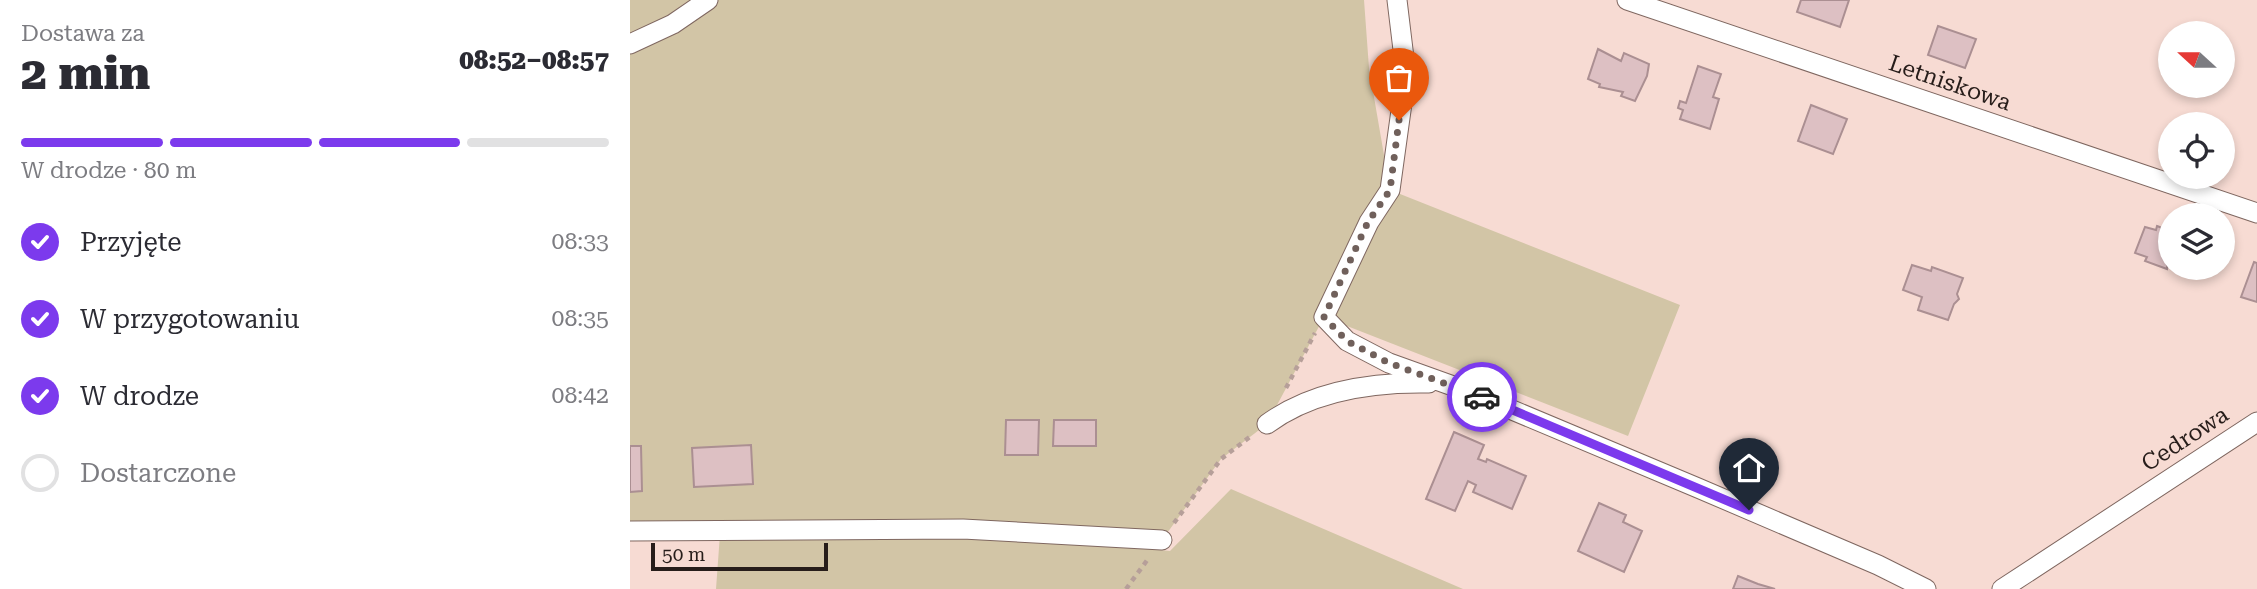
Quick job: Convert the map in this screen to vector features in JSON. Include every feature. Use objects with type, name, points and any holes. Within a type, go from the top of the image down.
[{"type":"street","points":[[630,44],[673,24],[708,0]]},
{"type":"street","points":[[1397,0],[1404,58],[1403,96],[1390,190],[1368,222],[1324,317],[1347,341],[1389,363],[1711,493],[1878,565],[1926,589]]},
{"type":"street","name":"Letniskowa","points":[[1627,0],[2257,213]]},
{"type":"street","points":[[1267,424],[1294,407],[1344,390],[1392,384],[1444,384]]},
{"type":"street","name":"Cedrowa","points":[[2002,589],[2257,422]]},
{"type":"street","points":[[630,531],[963,529],[1162,540]]},
{"type":"path","points":[[1126,589],[1222,459],[1267,424],[1324,317]]},
{"type":"shaded area","points":[[630,0],[1364,0],[1369,68],[1390,190],[1680,305],[1628,436],[1324,317],[1267,424],[1221,459],[1162,540],[984,531],[1170,551],[1231,489],[1463,589],[716,589],[720,534],[630,535]]},
{"type":"building","points":[[1801,0],[1849,0],[1840,27],[1797,12]]},
{"type":"building","points":[[1938,26],[1976,39],[1965,68],[1928,55]]},
{"type":"building","points":[[1598,49],[1621,61],[1624,53],[1649,64],[1647,76],[1635,101],[1621,96],[1623,92],[1599,87],[1600,84],[1588,79]]},
{"type":"building","points":[[1698,66],[1721,74],[1713,97],[1719,99],[1710,129],[1680,119],[1683,110],[1678,108],[1680,101],[1686,103]]},
{"type":"building","points":[[1811,105],[1847,119],[1833,154],[1798,141]]},
{"type":"building","points":[[2158,226],[2158,266],[2145,261],[2147,257],[2135,253],[2145,227],[2156,230]]},
{"type":"building","points":[[2254,262],[2257,263],[2257,302],[2241,297]]},
{"type":"building","points":[[1912,265],[1931,271],[1932,267],[1963,278],[1957,294],[1959,299],[1954,304],[1948,320],[1918,310],[1922,297],[1903,290]]},
{"type":"building","points":[[1006,420],[1039,420],[1038,455],[1005,455]]},
{"type":"building","points":[[1054,420],[1096,420],[1096,446],[1053,446]]},
{"type":"building","points":[[1454,432],[1484,445],[1478,459],[1486,462],[1487,459],[1526,476],[1512,509],[1473,492],[1476,485],[1468,481],[1455,511],[1426,499]]},
{"type":"building","points":[[751,445],[753,484],[694,487],[692,448]]},
{"type":"building","points":[[630,446],[641,446],[642,491],[630,492]]},
{"type":"building","points":[[1599,503],[1626,515],[1623,522],[1642,531],[1624,572],[1578,551]]},
{"type":"building","points":[[1738,576],[1758,584],[1775,589],[1733,589]]},
{"type":"way so far","points":[[1399,120],[1390,190],[1368,222],[1324,317],[1347,341],[1389,363],[1482,397]]},
{"type":"route","points":[[1482,397],[1749,510]]}]
